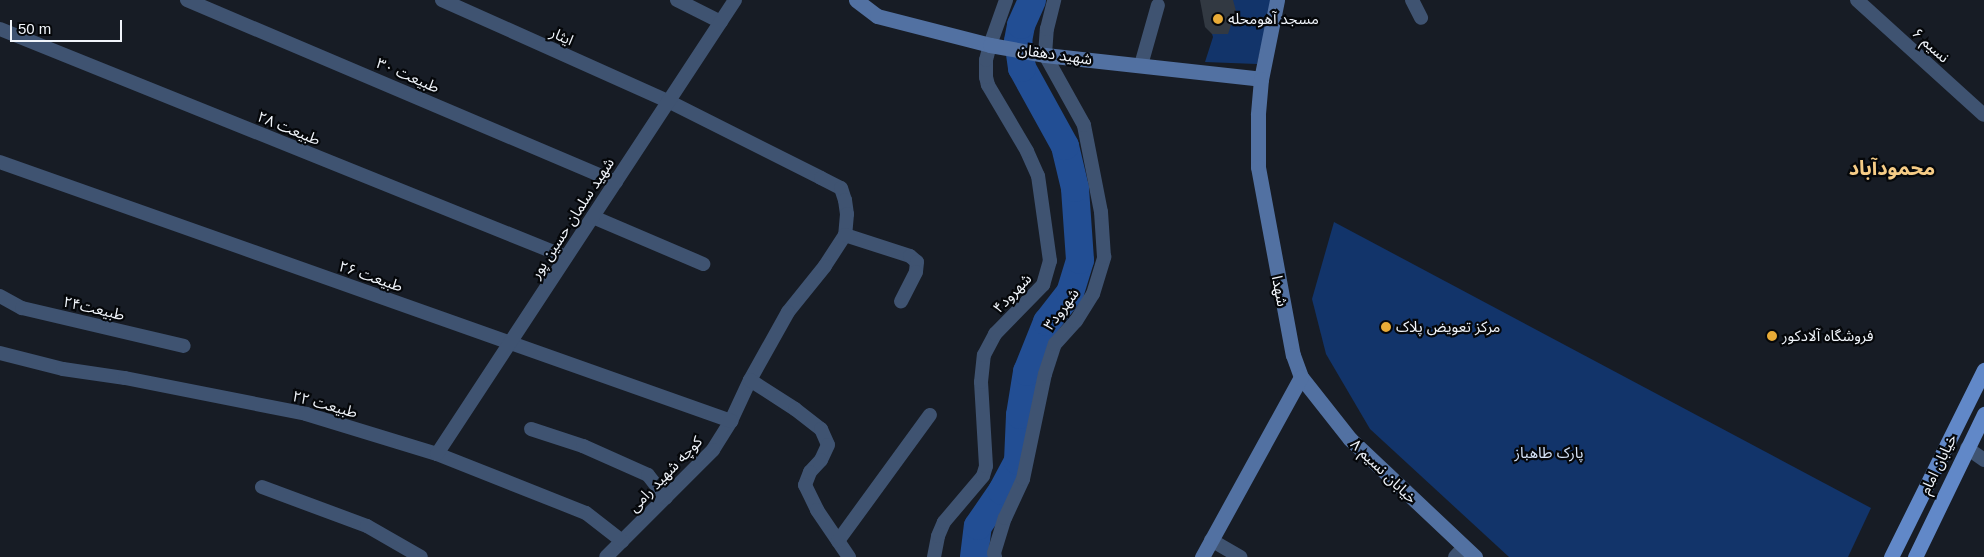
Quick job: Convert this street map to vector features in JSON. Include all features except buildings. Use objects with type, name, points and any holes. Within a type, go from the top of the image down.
[{"type":"main road","name":"خیابان امام","points":[[1891,557],[1984,370]]},
{"type":"main road","name":"خیابان امام","points":[[1915,557],[1984,414]]},
{"type":"main road","points":[[1950,440],[1950,446],[1958,453],[1962,453],[1968,448]]},
{"type":"main road","points":[[1932,475],[1942,475],[1950,485]]},
{"type":"street","name":"طبیعت ۳۰","points":[[187,0],[616,182]]},
{"type":"street","name":"ایثار","points":[[442,0],[668,101],[840,188],[847,214],[845,235]]},
{"type":"street","points":[[677,0],[720,22]]},
{"type":"street","name":"شهید سلمان حسین پور","points":[[437,454],[735,0]]},
{"type":"street","name":"شهید دهقان","points":[[856,0],[877,16],[990,45],[1045,55],[1261,79]]},
{"type":"street","name":"شهرود۴","points":[[934,557],[938,536],[944,522],[983,476],[986,466],[981,382],[984,355],[995,334],[1043,285],[1050,261],[1038,176],[1027,151],[988,86],[986,60],[1006,0]]},
{"type":"street","points":[[1045,55],[1047,29],[1054,0]]},
{"type":"street","name":"شهدا","points":[[1277,0],[1261,79],[1258,167],[1281,299],[1293,355],[1301,377]]},
{"type":"street","points":[[1412,0],[1421,18]]},
{"type":"street","name":"نسیم ۶","points":[[1856,0],[1984,115]]},
{"type":"street","points":[[1141,65],[1158,5]]},
{"type":"street","name":"طبیعت ۲۸","points":[[0,29],[566,257]]},
{"type":"street","name":"شهرود۳","points":[[994,557],[1005,518],[1023,478],[1045,374],[1052,351],[1055,344],[1076,321],[1093,294],[1104,257],[1101,212],[1084,125],[1045,55]]},
{"type":"street","name":"طبیعت ۲۶","points":[[0,162],[731,421]]},
{"type":"street","points":[[593,217],[703,264]]},
{"type":"street","points":[[845,235],[910,256],[917,262],[916,272],[901,301]]},
{"type":"street","name":"کوچه شهید رامی","points":[[606,557],[713,450],[731,421],[750,380],[788,312],[825,266],[845,235]]},
{"type":"street","name":"طبیعت۲۴","points":[[0,296],[22,308],[184,346]]},
{"type":"street","name":"طبیعت ۲۲","points":[[0,353],[63,369],[125,378],[306,414],[437,454],[586,513],[622,541]]},
{"type":"street","points":[[1202,557],[1301,377]]},
{"type":"street","name":"خیابان نسیم ۸","points":[[1301,377],[1350,439],[1465,554]]},
{"type":"street","points":[[750,380],[795,409],[821,430],[828,445],[821,460],[810,472],[805,485],[817,510],[849,557]]},
{"type":"street","points":[[838,541],[930,415]]},
{"type":"street","points":[[531,429],[583,446],[648,475],[666,498]]},
{"type":"street","points":[[1968,448],[1984,460]]},
{"type":"street","points":[[262,487],[367,526],[421,557]]},
{"type":"street","points":[[1211,540],[1241,557]]},
{"type":"green space","points":[[1201,0],[1272,0],[1257,64],[1205,62],[1213,37]]},
{"type":"green space","name":"پارک طاهباز","points":[[1334,222],[1871,508],[1848,557],[1509,557],[1370,429],[1326,354],[1312,299]]},
{"type":"waterway","points":[[974,557],[978,526],[1002,491],[1018,461],[1020,415],[1027,372],[1047,322],[1070,293],[1080,260],[1075,188],[1065,146],[1022,68],[1018,41],[1021,25],[1032,0]]},
{"type":"place","name":"مسجد آهومحله","points":[[1218,19]]},
{"type":"place","name":"مرکز تعویض پلاک","points":[[1386,327]]},
{"type":"place","name":"فروشگاه آلادکور","points":[[1772,336]]},
{"type":"district","name":"محمودآباد","points":[[1892,168]]}]
